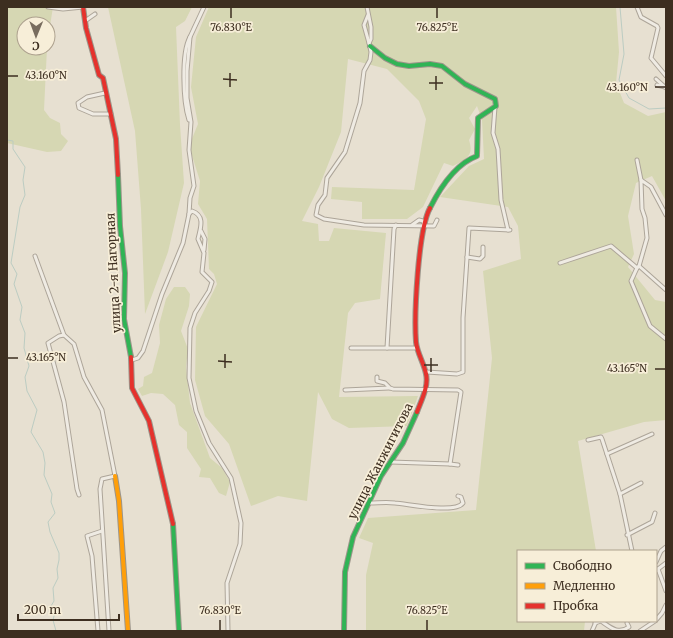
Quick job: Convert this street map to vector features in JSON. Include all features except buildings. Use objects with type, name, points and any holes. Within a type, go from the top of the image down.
[{"type":"street","points":[[48,7],[63,9],[83,7]]},
{"type":"street","name":"улица 2-я Нагорная","points":[[83,7],[99,75],[103,78],[116,139],[120,226],[125,273],[124,325],[132,360],[133,391],[144,408],[149,421],[173,521],[175,582],[179,631]]},
{"type":"street","points":[[132,360],[138,358],[143,351],[162,294],[183,242],[190,214],[190,198],[194,186],[189,150],[191,122],[187,75],[191,35],[204,7]]},
{"type":"street","points":[[367,7],[371,27],[371,39],[369,45]]},
{"type":"street","points":[[637,7],[639,15],[643,20],[657,26],[658,35],[651,58],[666,76]]},
{"type":"street","points":[[86,21],[95,14]]},
{"type":"street","points":[[368,15],[364,25],[369,45],[370,60],[364,71],[362,96],[345,152],[327,178],[325,195],[318,205],[316,214],[324,220],[364,225],[434,226],[437,220]]},
{"type":"street","points":[[369,45],[385,59],[394,63],[416,66],[423,63],[442,66],[465,84],[489,93],[495,99],[496,106],[493,133],[498,149],[501,200],[509,230],[469,228],[463,329],[463,372],[457,374],[427,372],[417,348],[419,268],[423,225],[427,213],[442,185],[469,159],[476,156],[476,144],[479,129],[478,118],[480,115],[496,106]]},
{"type":"street","points":[[656,79],[665,88]]},
{"type":"street","points":[[657,84],[665,88]]},
{"type":"street","points":[[105,93],[82,99],[78,103],[79,108],[93,114],[111,114]]},
{"type":"street","points":[[637,160],[641,180],[642,209],[645,218],[647,238],[638,267],[631,281],[650,326],[666,339]]},
{"type":"street","points":[[641,180],[651,187],[666,215]]},
{"type":"street","points":[[190,214],[192,211],[196,212],[201,218],[202,227],[198,239],[203,251]]},
{"type":"street","points":[[412,225],[419,220],[423,221],[423,225]]},
{"type":"street","points":[[387,348],[394,229],[396,225]]},
{"type":"street","points":[[200,231],[205,239],[202,272],[212,282],[209,291],[195,313],[190,328],[189,378],[194,407],[209,443],[231,478],[241,523],[240,544],[227,583],[228,631]]},
{"type":"street","points":[[560,263],[611,246],[666,290]]},
{"type":"street","points":[[468,257],[480,259],[483,256],[483,247]]},
{"type":"street","points":[[36,256],[64,335],[74,344],[84,377],[100,405],[117,487],[128,631]]},
{"type":"street","points":[[64,335],[48,343],[64,402],[79,495]]},
{"type":"street","points":[[351,348],[417,348]]},
{"type":"street","name":"улица Жанжигитова","points":[[344,631],[346,564],[353,537],[370,503],[378,480],[391,462],[412,425],[425,390],[427,372]]},
{"type":"street","points":[[377,377],[377,381],[385,383],[389,388]]},
{"type":"street","points":[[346,390],[389,388],[458,390],[461,392],[450,464]]},
{"type":"street","points":[[607,454],[652,434]]},
{"type":"street","points":[[588,440],[601,437],[620,494],[627,535],[632,550]]},
{"type":"street","points":[[391,462],[458,465]]},
{"type":"street","points":[[109,631],[100,484],[104,478],[115,476]]},
{"type":"street","points":[[620,494],[641,483]]},
{"type":"street","points":[[370,503],[393,502],[458,507],[463,503],[461,497],[458,496]]},
{"type":"street","points":[[627,535],[652,522],[655,513]]},
{"type":"street","points":[[98,631],[92,559],[87,536],[102,531]]},
{"type":"street","points":[[657,561],[661,551],[666,547]]},
{"type":"street","points":[[666,563],[657,570],[666,591]]},
{"type":"street","points":[[657,619],[666,605]]},
{"type":"street","points":[[592,631],[596,622]]},
{"type":"street","points":[[602,622],[610,628],[622,630],[629,627],[627,623]]},
{"type":"street","points":[[640,631],[654,622]]},
{"type":"green space","points":[[7,7],[53,7],[52,16],[16,16],[16,56],[47,56],[44,110],[50,118],[60,123],[61,134],[68,141],[61,151],[47,152],[7,143]]},
{"type":"green space","points":[[108,7],[192,7],[185,21],[176,27],[184,183],[168,252],[145,314],[141,209],[135,131]]},
{"type":"green space","points":[[209,7],[616,7],[619,52],[616,83],[624,103],[648,116],[666,112],[666,201],[652,176],[636,183],[628,216],[634,254],[628,267],[655,300],[666,302],[666,420],[644,422],[578,441],[596,550],[517,550],[517,622],[585,622],[584,631],[366,631],[366,575],[373,543],[359,538],[368,518],[476,510],[492,358],[483,271],[521,259],[518,226],[508,207],[440,197],[469,166],[484,159],[482,120],[477,106],[469,118],[475,129],[469,140],[471,150],[470,153],[466,159],[453,166],[444,163],[423,207],[407,219],[362,219],[362,202],[331,199],[332,187],[414,190],[426,119],[419,101],[387,69],[348,59],[341,132],[319,187],[302,221],[318,224],[319,241],[329,241],[334,228],[386,233],[380,299],[355,303],[348,313],[339,397],[418,396],[407,426],[349,428],[332,419],[318,392],[307,501],[278,496],[251,506],[229,444],[205,416],[195,380],[196,327],[217,284],[214,274],[209,269],[207,219],[198,204],[200,181],[189,146],[198,124],[191,87],[196,37]]},
{"type":"green space","points":[[174,287],[185,287],[190,294],[189,306],[181,331],[188,349],[186,367],[190,403],[210,458],[222,468],[230,482],[226,496],[219,493],[210,478],[199,477],[201,469],[187,448],[187,432],[179,425],[175,405],[163,394],[151,393],[142,396],[138,389],[143,386],[144,377],[152,373],[160,343],[159,325],[166,299]]},
{"type":"waterway","points":[[620,7],[624,54],[619,80],[629,98],[649,109],[666,108]]},
{"type":"waterway","points":[[7,140],[13,141],[13,149],[25,167],[23,180],[25,195],[20,207],[11,263],[17,274],[14,284],[22,307],[20,320],[25,333],[24,348],[29,366],[25,377],[27,391],[37,410],[31,432],[43,452],[45,463],[44,475],[52,494],[51,502],[55,513],[48,522],[50,532],[59,553],[57,569],[58,578],[53,588],[54,601],[51,606],[55,612],[53,620],[56,631]]},
{"type":"traffic: fast","points":[[370,46],[385,58],[397,64],[409,66],[430,64],[442,66],[465,84],[495,99],[496,106],[478,118],[477,156],[469,160],[455,171],[443,185],[430,208]]},
{"type":"traffic: fast","points":[[118,175],[120,226],[125,273],[124,319],[131,357]]},
{"type":"traffic: fast","points":[[344,631],[345,572],[353,537],[381,476],[403,443],[417,412]]},
{"type":"traffic: fast","points":[[173,524],[179,631]]},
{"type":"traffic: slow","points":[[115,476],[119,501],[128,631]]},
{"type":"traffic: jam","points":[[83,7],[86,28],[99,75],[103,78],[116,139],[118,175]]},
{"type":"traffic: jam","points":[[417,412],[427,379],[416,342],[416,294],[422,234],[430,208]]},
{"type":"traffic: jam","points":[[131,357],[132,388],[149,421],[173,524]]}]
